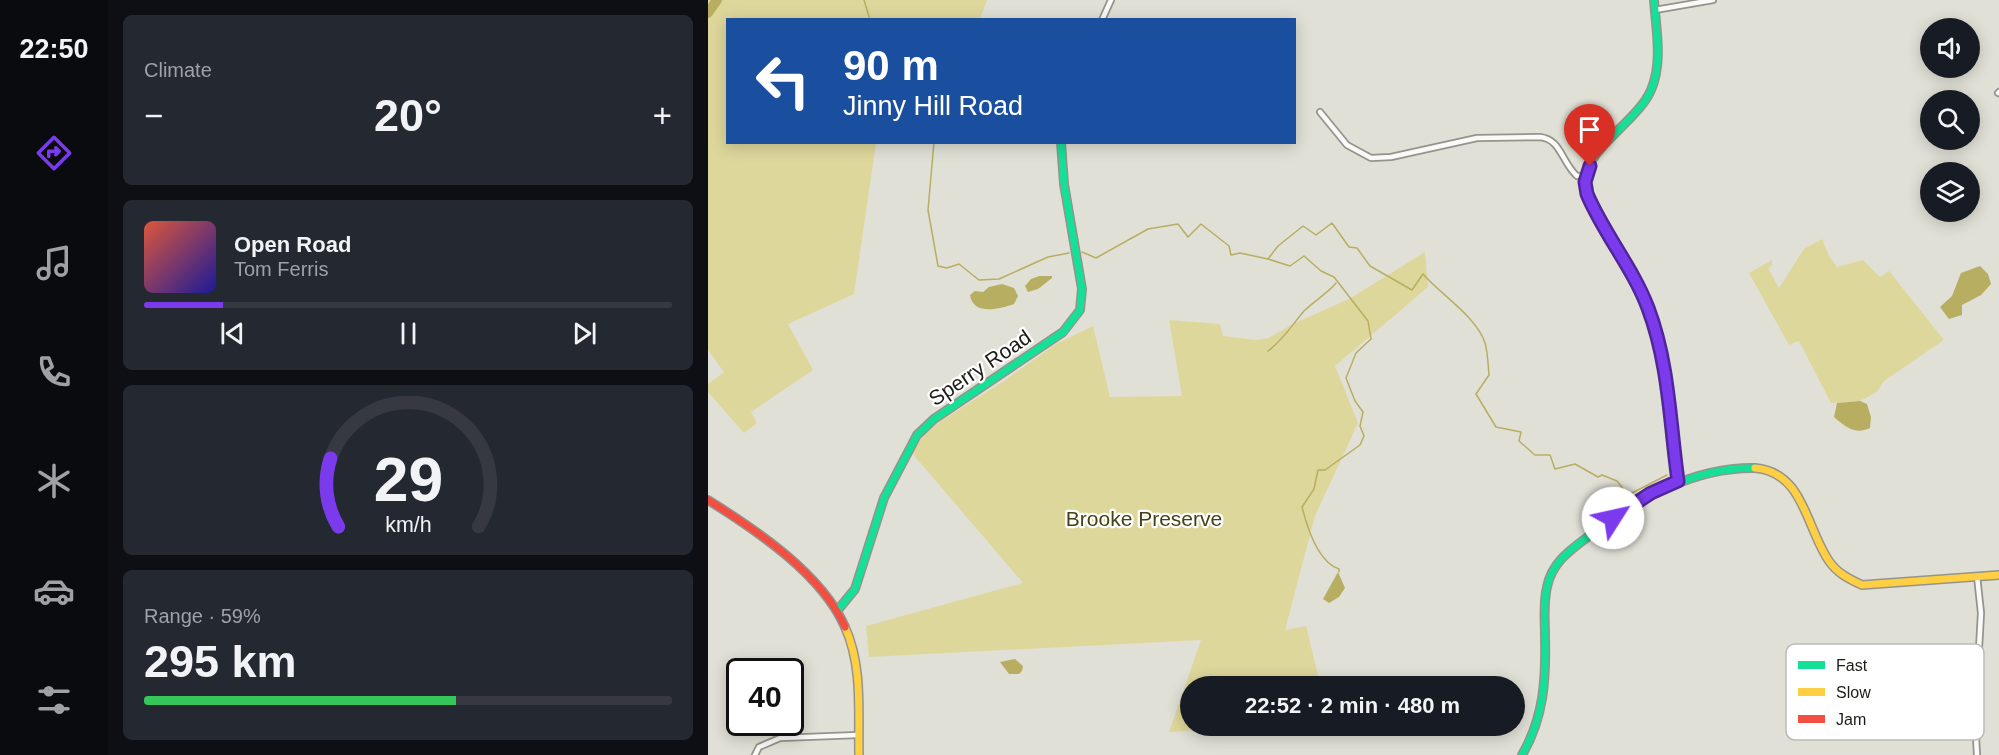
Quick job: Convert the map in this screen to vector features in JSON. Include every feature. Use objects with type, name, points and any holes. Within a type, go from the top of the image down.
[{"type":"street","points":[[1103,18],[1111,0]]},
{"type":"street","points":[[1654,0],[1657,67],[1651,91],[1641,108],[1595,158],[1586,176],[1589,198],[1641,291],[1653,321],[1665,378],[1678,481]]},
{"type":"street","points":[[1655,10],[1713,0]]},
{"type":"street","points":[[1320,112],[1347,146],[1371,158],[1391,157],[1477,138],[1540,137],[1549,138],[1557,145],[1576,176],[1586,176]]},
{"type":"street","name":"Sperry Road","points":[[837,610],[855,589],[884,498],[917,435],[933,419],[1056,337],[1077,316],[1082,303],[1082,289],[1064,184],[1061,144]]},
{"type":"street","points":[[1522,755],[1537,730],[1544,707],[1545,600],[1552,570],[1571,551],[1628,508],[1651,493],[1678,481],[1742,468],[1764,469],[1778,475],[1794,490],[1827,561],[1839,574],[1851,582],[1889,585],[1999,574]]},
{"type":"street","points":[[708,500],[730,514],[801,571],[820,588],[837,610],[848,632],[854,653],[859,755]]},
{"type":"street","points":[[1977,576],[1981,613],[1979,644]]},
{"type":"street","points":[[755,755],[759,747],[780,738],[858,735]]},
{"type":"street","points":[[1976,740],[1977,755]]},
{"type":"green space","points":[[708,0],[987,0],[980,18],[726,18],[726,144],[876,144],[854,294],[788,324],[813,370],[751,412],[757,423],[744,433],[708,392],[708,384],[724,372],[708,350]]},
{"type":"green space","points":[[1822,239],[1829,256],[1837,267],[1863,260],[1880,277],[1889,271],[1944,340],[1884,381],[1877,392],[1860,401],[1831,403],[1799,341],[1789,345],[1749,273],[1772,260],[1772,265],[1768,268],[1779,288],[1804,249]]},
{"type":"green space","name":"Brooke Preserve","points":[[1425,252],[1428,287],[1335,366],[1358,423],[1315,516],[1285,630],[1306,626],[1318,676],[1188,676],[1201,640],[869,657],[866,626],[1023,583],[912,453],[924,435],[941,421],[1004,381],[1056,344],[1093,326],[1110,397],[1182,396],[1169,320],[1220,324],[1223,336],[1255,340],[1268,338],[1295,323],[1349,299]]},
{"type":"green space","name":"Brooke Preserve","points":[[1180,700],[1180,731],[1169,732]]},
{"type":"shaded area","points":[[1980,266],[1988,274],[1991,284],[1981,295],[1962,305],[1962,315],[1949,319],[1940,307],[1952,296],[1961,273]]},
{"type":"shaded area","points":[[1039,276],[1052,276],[1052,278],[1038,289],[1028,292],[1025,286],[1031,279]]},
{"type":"shaded area","points":[[1002,284],[1014,288],[1018,296],[1014,304],[988,309],[976,306],[972,302],[970,295],[975,291],[983,292],[989,287]]},
{"type":"shaded area","points":[[1860,401],[1867,404],[1871,417],[1870,428],[1855,430],[1846,427],[1834,417],[1837,403]]},
{"type":"shaded area","points":[[1338,572],[1345,588],[1339,597],[1329,603],[1323,599]]},
{"type":"shaded area","points":[[1015,659],[1023,666],[1022,671],[1019,674],[1009,674],[1000,662]]},
{"type":"waterway","points":[[708,13],[717,0]]},
{"type":"waterway","points":[[864,0],[869,18]]},
{"type":"waterway","points":[[934,144],[928,210],[938,266],[947,268],[959,264],[979,280],[999,279],[1048,257],[1069,253]]},
{"type":"waterway","points":[[1082,252],[1096,258],[1148,229],[1178,224],[1188,237],[1201,224],[1229,246],[1231,255],[1240,253],[1268,259],[1278,246],[1303,226],[1316,235],[1332,223],[1349,247],[1357,248],[1370,266],[1412,290],[1423,274],[1474,324],[1485,343],[1489,375],[1476,394],[1496,427],[1521,432],[1519,441],[1535,455],[1550,455],[1555,469],[1575,464],[1598,477],[1602,475],[1617,481],[1628,495],[1667,475]]},
{"type":"waterway","points":[[1268,259],[1290,266],[1304,256],[1321,271],[1334,277],[1368,321],[1371,339],[1356,353],[1346,378],[1355,401],[1363,412],[1360,426],[1364,436],[1360,445],[1325,470],[1318,470],[1314,489],[1302,507],[1310,534],[1319,552],[1339,569],[1339,572]]},
{"type":"waterway","points":[[1268,351],[1304,311],[1336,283]]},
{"type":"traffic: fast","points":[[1654,0],[1658,57],[1655,80],[1635,113],[1594,157],[1585,181],[1586,192],[1596,217],[1633,278],[1654,327],[1665,377],[1678,481]]},
{"type":"traffic: fast","points":[[837,611],[855,589],[884,498],[917,435],[934,419],[1063,332],[1080,310],[1082,289],[1064,184],[1061,144]]},
{"type":"traffic: fast","points":[[1522,755],[1535,727],[1542,698],[1545,668],[1545,599],[1550,578],[1558,562],[1611,520],[1669,487],[1711,473],[1755,468]]},
{"type":"traffic: slow","points":[[1755,468],[1771,472],[1794,490],[1829,561],[1848,578],[1862,585],[1999,575]]},
{"type":"traffic: slow","points":[[845,627],[851,642],[857,674],[859,755]]},
{"type":"traffic: jam","points":[[708,500],[766,539],[804,571],[821,589],[845,627]]},
{"type":"route","points":[[1590,166],[1585,182],[1587,194],[1641,291],[1653,321],[1665,378],[1678,481],[1651,493],[1613,518]]}]
